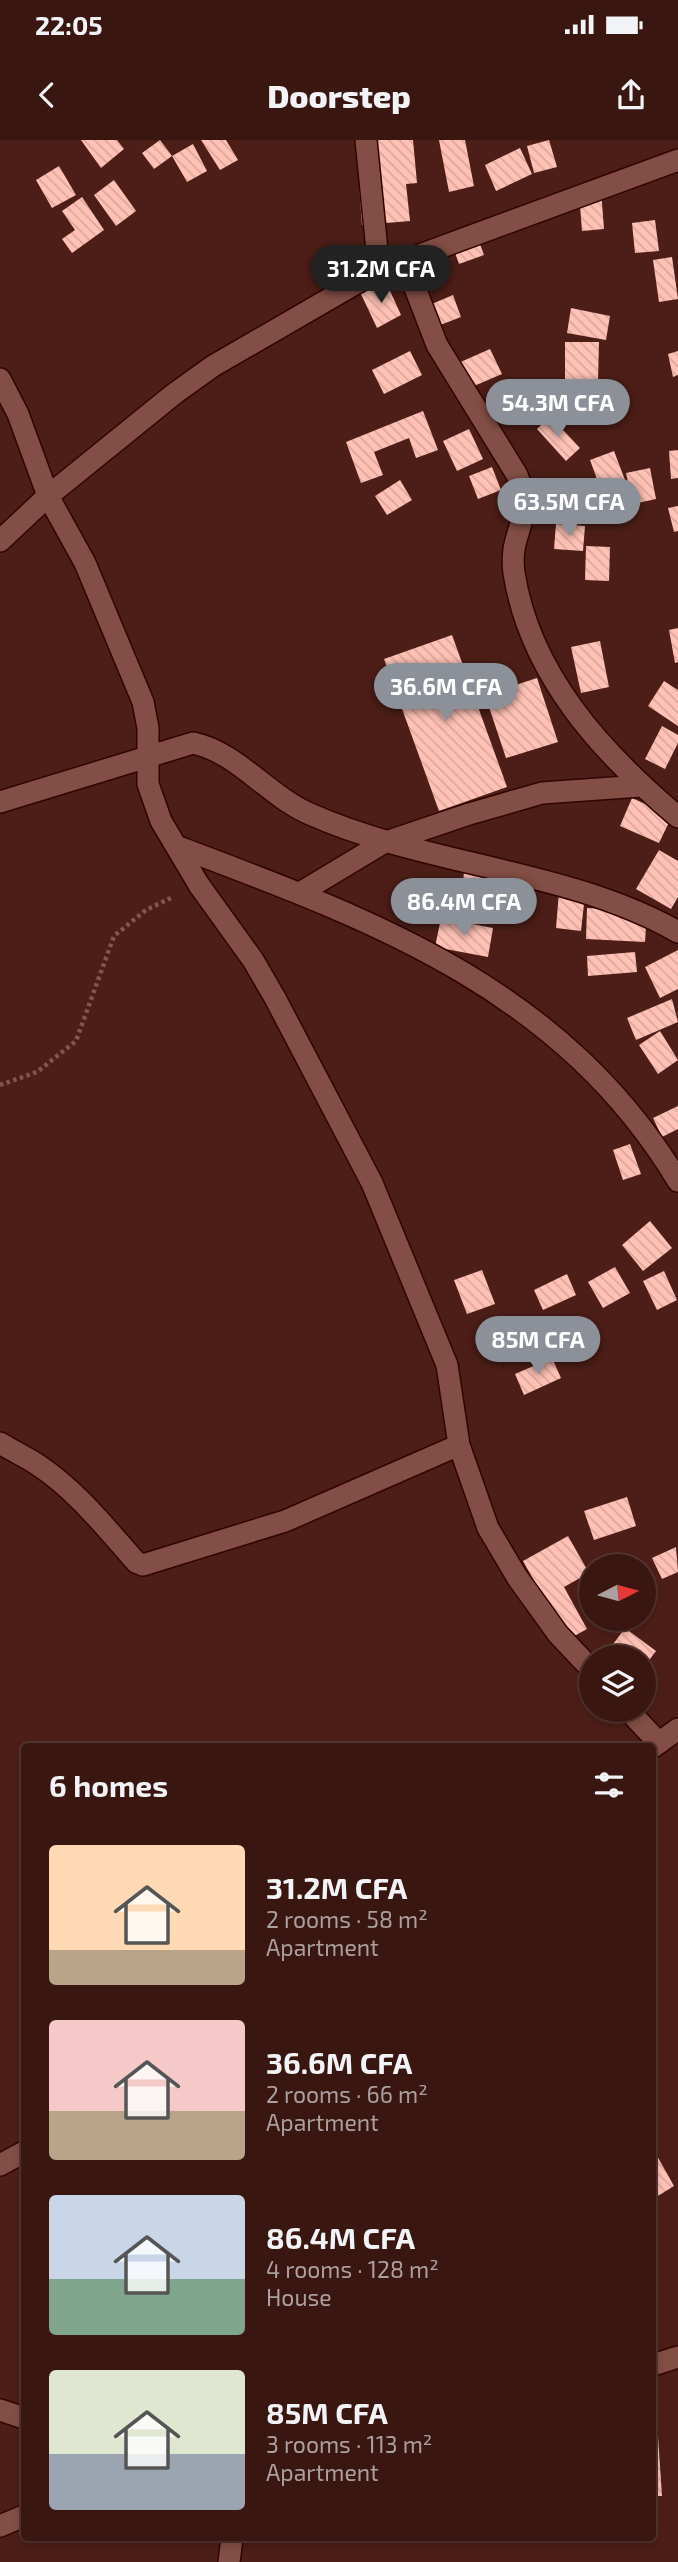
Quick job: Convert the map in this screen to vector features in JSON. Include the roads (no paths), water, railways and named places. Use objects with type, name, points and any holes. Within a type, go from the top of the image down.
[{"type":"street","points":[[366,140],[379,270]]},
{"type":"street","points":[[0,541],[48,496],[213,366],[379,270],[678,160]]},
{"type":"street","points":[[405,262],[437,345],[517,475],[526,496],[526,511],[513,549],[514,572],[524,621],[537,653],[565,698],[641,786],[678,817]]},
{"type":"street","points":[[0,379],[18,414],[48,496],[95,585],[143,702],[148,728],[147,755],[151,799],[199,885],[270,989],[372,1183],[447,1366],[459,1445],[488,1528],[511,1567],[558,1634],[579,1656]]},
{"type":"street","points":[[0,802],[193,743],[210,747],[229,758],[265,788],[307,813],[383,843],[615,904],[678,932]]},
{"type":"street","points":[[300,893],[383,843],[542,793],[641,786]]},
{"type":"street","points":[[176,846],[300,893],[449,962],[520,1008],[595,1072],[653,1140],[678,1181]]},
{"type":"street","points":[[0,1443],[39,1466],[59,1482],[95,1515],[136,1562],[143,1565],[285,1521],[459,1445]]},
{"type":"street","points":[[638,1722],[654,1743]]},
{"type":"street","points":[[656,1745],[678,1729]]},
{"type":"street","points":[[0,2165],[21,2154]]},
{"type":"street","points":[[656,2364],[678,2357]]},
{"type":"street","points":[[0,2410],[21,2417]]},
{"type":"street","points":[[0,2526],[21,2517]]},
{"type":"street","points":[[229,2562],[232,2541]]}]
